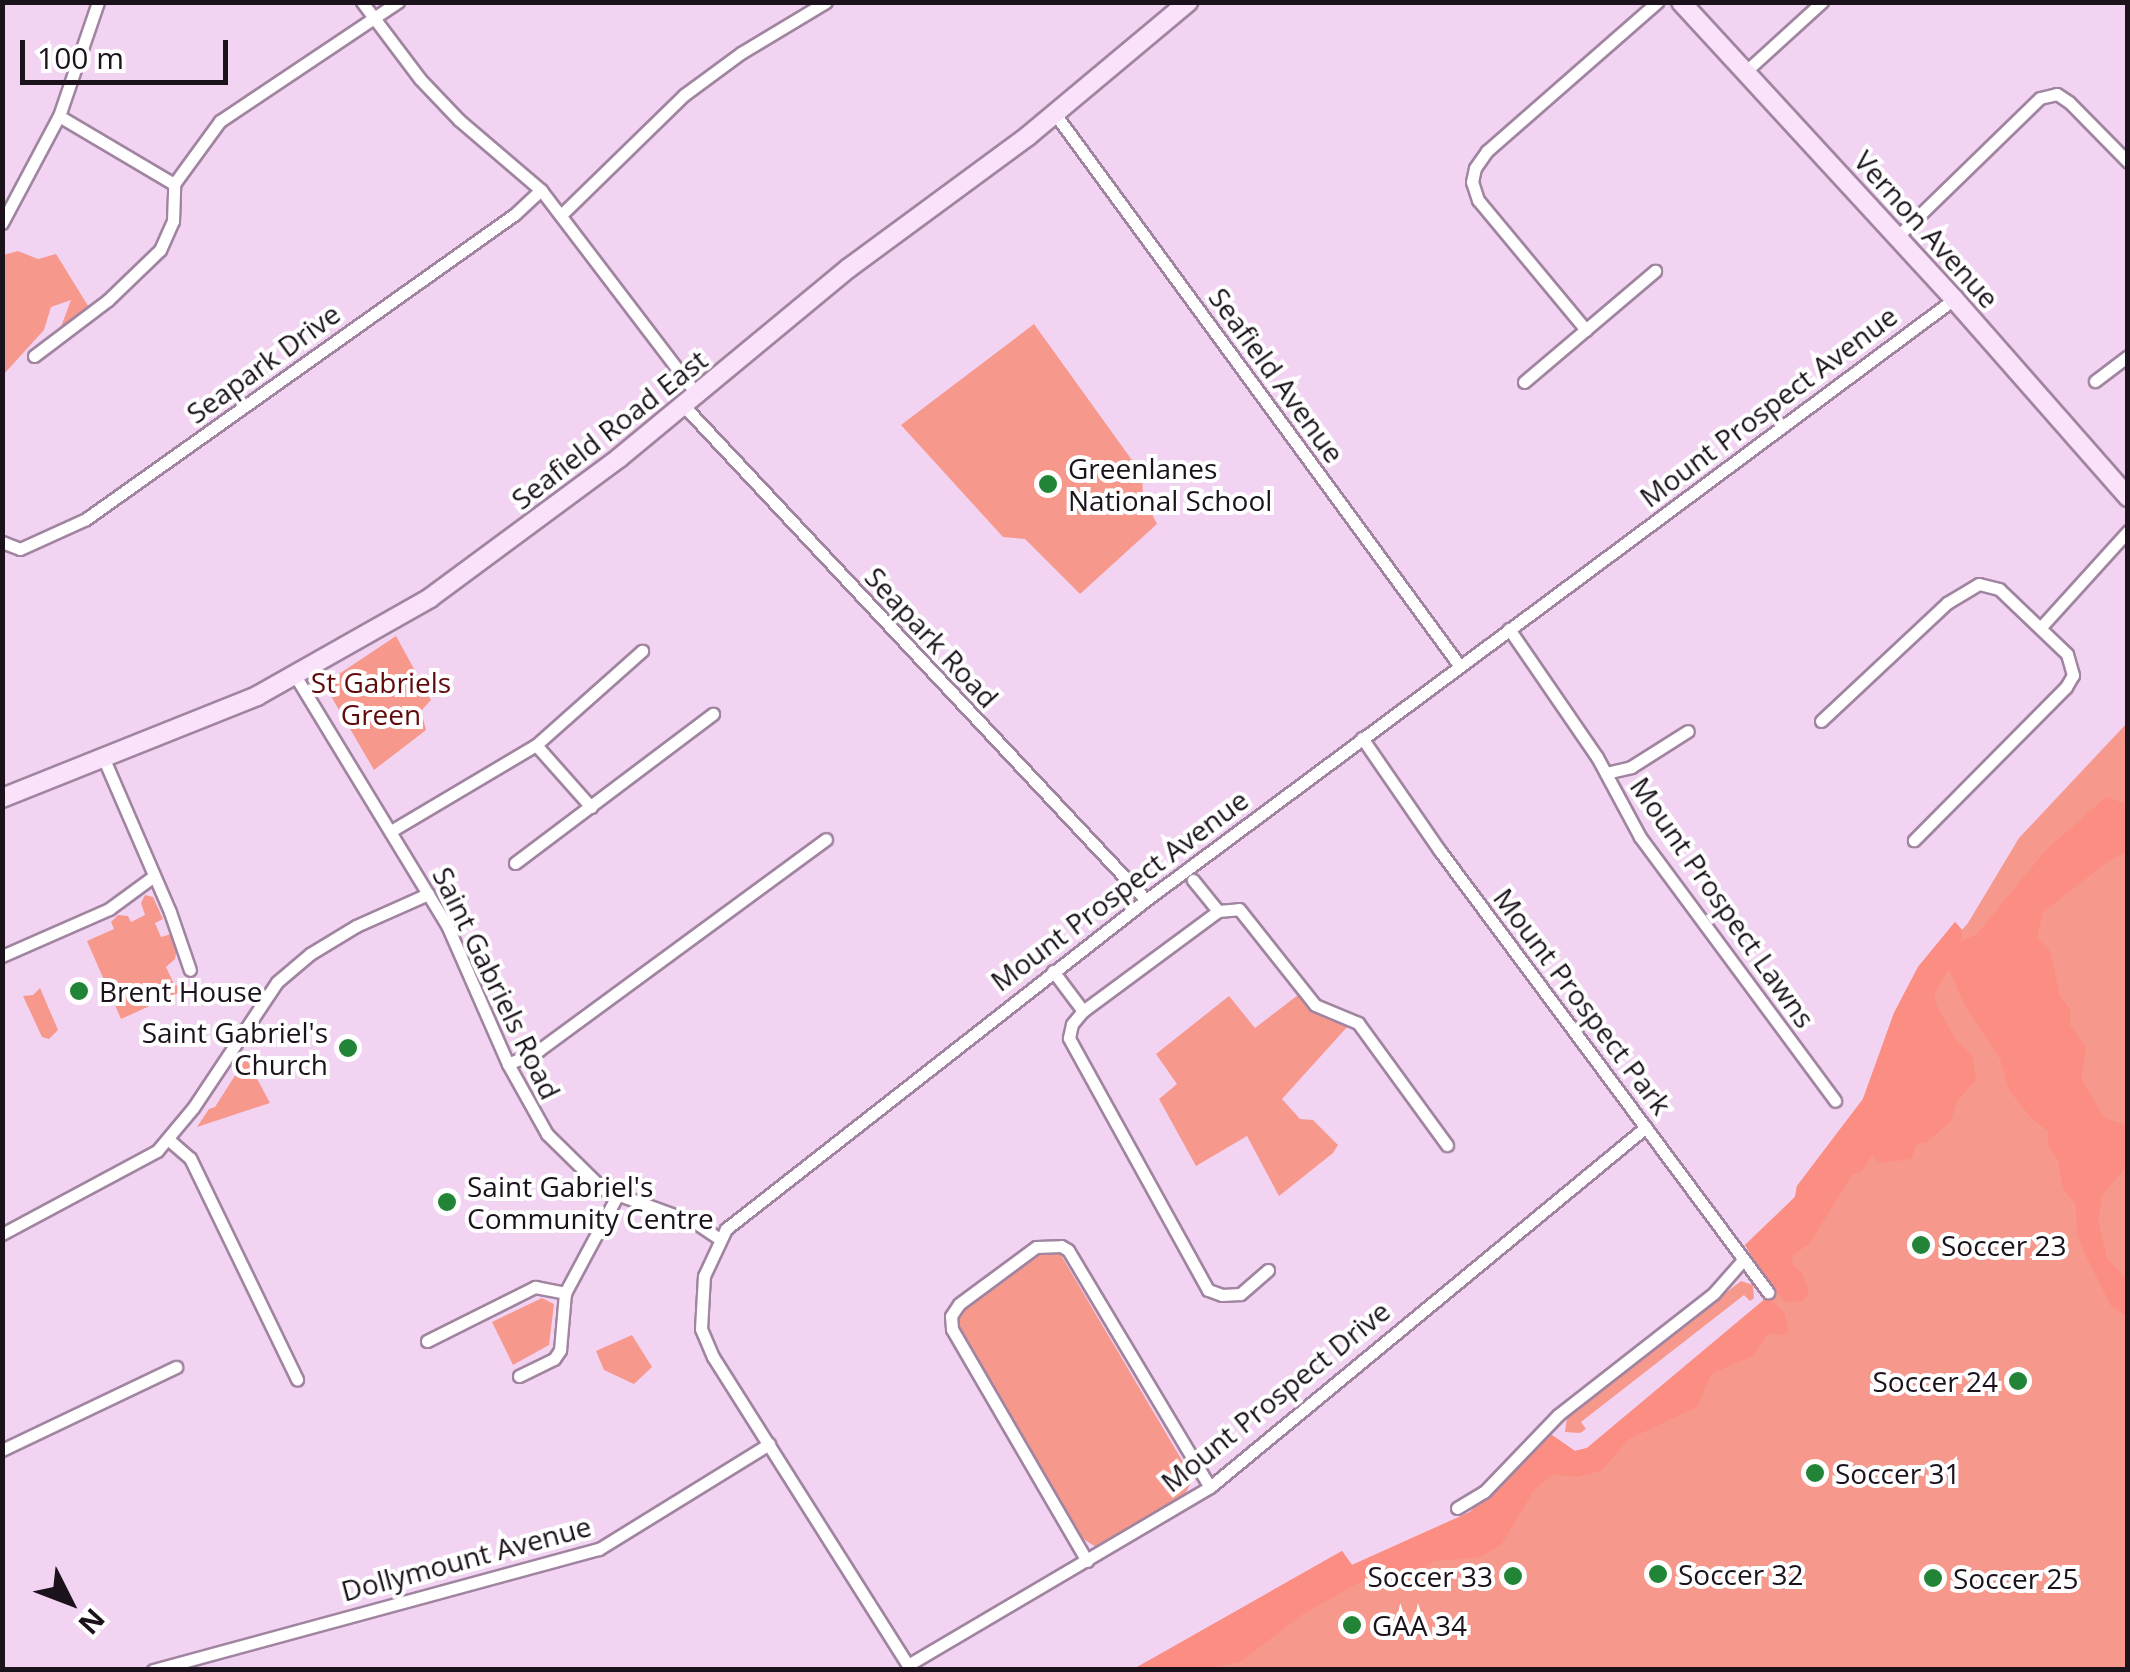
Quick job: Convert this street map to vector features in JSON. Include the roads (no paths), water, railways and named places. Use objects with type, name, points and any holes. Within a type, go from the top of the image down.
[{"type":"street","points":[[2,223],[60,116],[98,2]]},
{"type":"street","name":"Seapark Road","points":[[362,2],[446,106],[542,190],[691,401],[1146,900]]},
{"type":"street","points":[[34,356],[108,300],[160,250],[172,221],[174,184],[220,121],[398,2]]},
{"type":"street","points":[[560,215],[684,95],[741,53],[826,2]]},
{"type":"street","name":"Seafield Road East","points":[[2,798],[296,677],[430,598],[691,401],[848,268],[1055,114],[1188,2]]},
{"type":"street","points":[[1586,330],[1478,200],[1472,182],[1475,168],[1488,151],[1658,2]]},
{"type":"street","name":"Vernon Avenue","points":[[1681,2],[1954,299],[2128,497]]},
{"type":"street","points":[[1744,72],[1822,2]]},
{"type":"street","points":[[1897,237],[2040,98],[2056,94],[2069,102],[2128,162]]},
{"type":"street","name":"Seafield Avenue","points":[[1055,114],[1459,666]]},
{"type":"street","points":[[60,116],[174,184]]},
{"type":"street","name":"Seapark Drive","points":[[2,542],[20,549],[86,519],[515,214],[542,190]]},
{"type":"street","points":[[1524,382],[1655,271]]},
{"type":"street","name":"Mount Prospect Avenue","points":[[909,1667],[713,1357],[702,1329],[704,1276],[720,1239],[786,1178],[1146,900],[1954,299]]},
{"type":"street","points":[[2095,380],[2128,356]]},
{"type":"street","points":[[2041,626],[2128,531]]},
{"type":"street","points":[[1820,721],[1947,603],[1986,583],[1999,589],[2041,626],[2073,664],[2066,687],[1914,840]]},
{"type":"street","name":"Mount Prospect Lawns","points":[[1509,629],[1606,773],[1640,837],[1835,1101]]},
{"type":"street","points":[[391,831],[536,745],[642,651]]},
{"type":"street","name":"Saint Gabriels Road","points":[[296,677],[428,894],[532,1112],[560,1151],[587,1177],[616,1196],[696,1223],[720,1239]]},
{"type":"street","points":[[515,863],[713,714]]},
{"type":"street","points":[[1606,773],[1631,767],[1668,740],[1688,731]]},
{"type":"street","name":"Mount Prospect Park","points":[[1362,738],[1768,1292]]},
{"type":"street","points":[[536,745],[591,807]]},
{"type":"street","points":[[103,757],[190,970]]},
{"type":"street","points":[[508,1064],[539,1050],[826,839]]},
{"type":"street","points":[[2,956],[109,909],[154,876]]},
{"type":"street","points":[[1193,880],[1218,910]]},
{"type":"street","points":[[2,1234],[136,1165],[169,1140],[277,982],[310,954],[356,926],[428,894]]},
{"type":"street","points":[[1268,1270],[1240,1294],[1222,1295],[1208,1290],[1069,1038],[1072,1024],[1083,1011],[1218,910],[1239,909],[1315,1005],[1358,1023],[1447,1145]]},
{"type":"street","points":[[1054,971],[1083,1011]]},
{"type":"street","name":"Mount Prospect Drive","points":[[909,1667],[1210,1487],[1646,1127]]},
{"type":"street","points":[[169,1140],[190,1158],[297,1379]]},
{"type":"street","points":[[519,1376],[554,1359],[560,1350],[565,1293],[616,1196]]},
{"type":"street","points":[[1088,1561],[952,1329],[951,1316],[958,1304],[1036,1247],[1061,1246],[1068,1250],[1210,1487]]},
{"type":"street","points":[[1456,1508],[1484,1492],[1550,1422],[1714,1294],[1743,1260]]},
{"type":"street","points":[[427,1340],[535,1287],[565,1293]]},
{"type":"street","points":[[2,1450],[176,1367]]},
{"type":"street","name":"Dollymount Avenue","points":[[153,1670],[599,1549],[769,1444]]},
{"type":"street","points":[[207,1656],[210,1670]]},
{"type":"place","name":"Greenlanes National School","points":[[1048,484]]},
{"type":"place","name":"Brent House","points":[[79,991]]},
{"type":"place","name":"Saint Gabriel's Church","points":[[348,1048]]},
{"type":"place","name":"Saint Gabriel's Community Centre","points":[[447,1202]]},
{"type":"place","name":"Soccer 23","points":[[1921,1245]]},
{"type":"place","name":"Soccer 24","points":[[2018,1381]]},
{"type":"place","name":"Soccer 31","points":[[1815,1473]]},
{"type":"place","name":"Soccer 32","points":[[1658,1574]]},
{"type":"place","name":"Soccer 33","points":[[1513,1576]]},
{"type":"place","name":"Soccer 25","points":[[1933,1578]]},
{"type":"place","name":"GAA 34","points":[[1352,1625]]},
{"type":"park label","name":"St Gabriels Green","points":[[381,698]]}]
